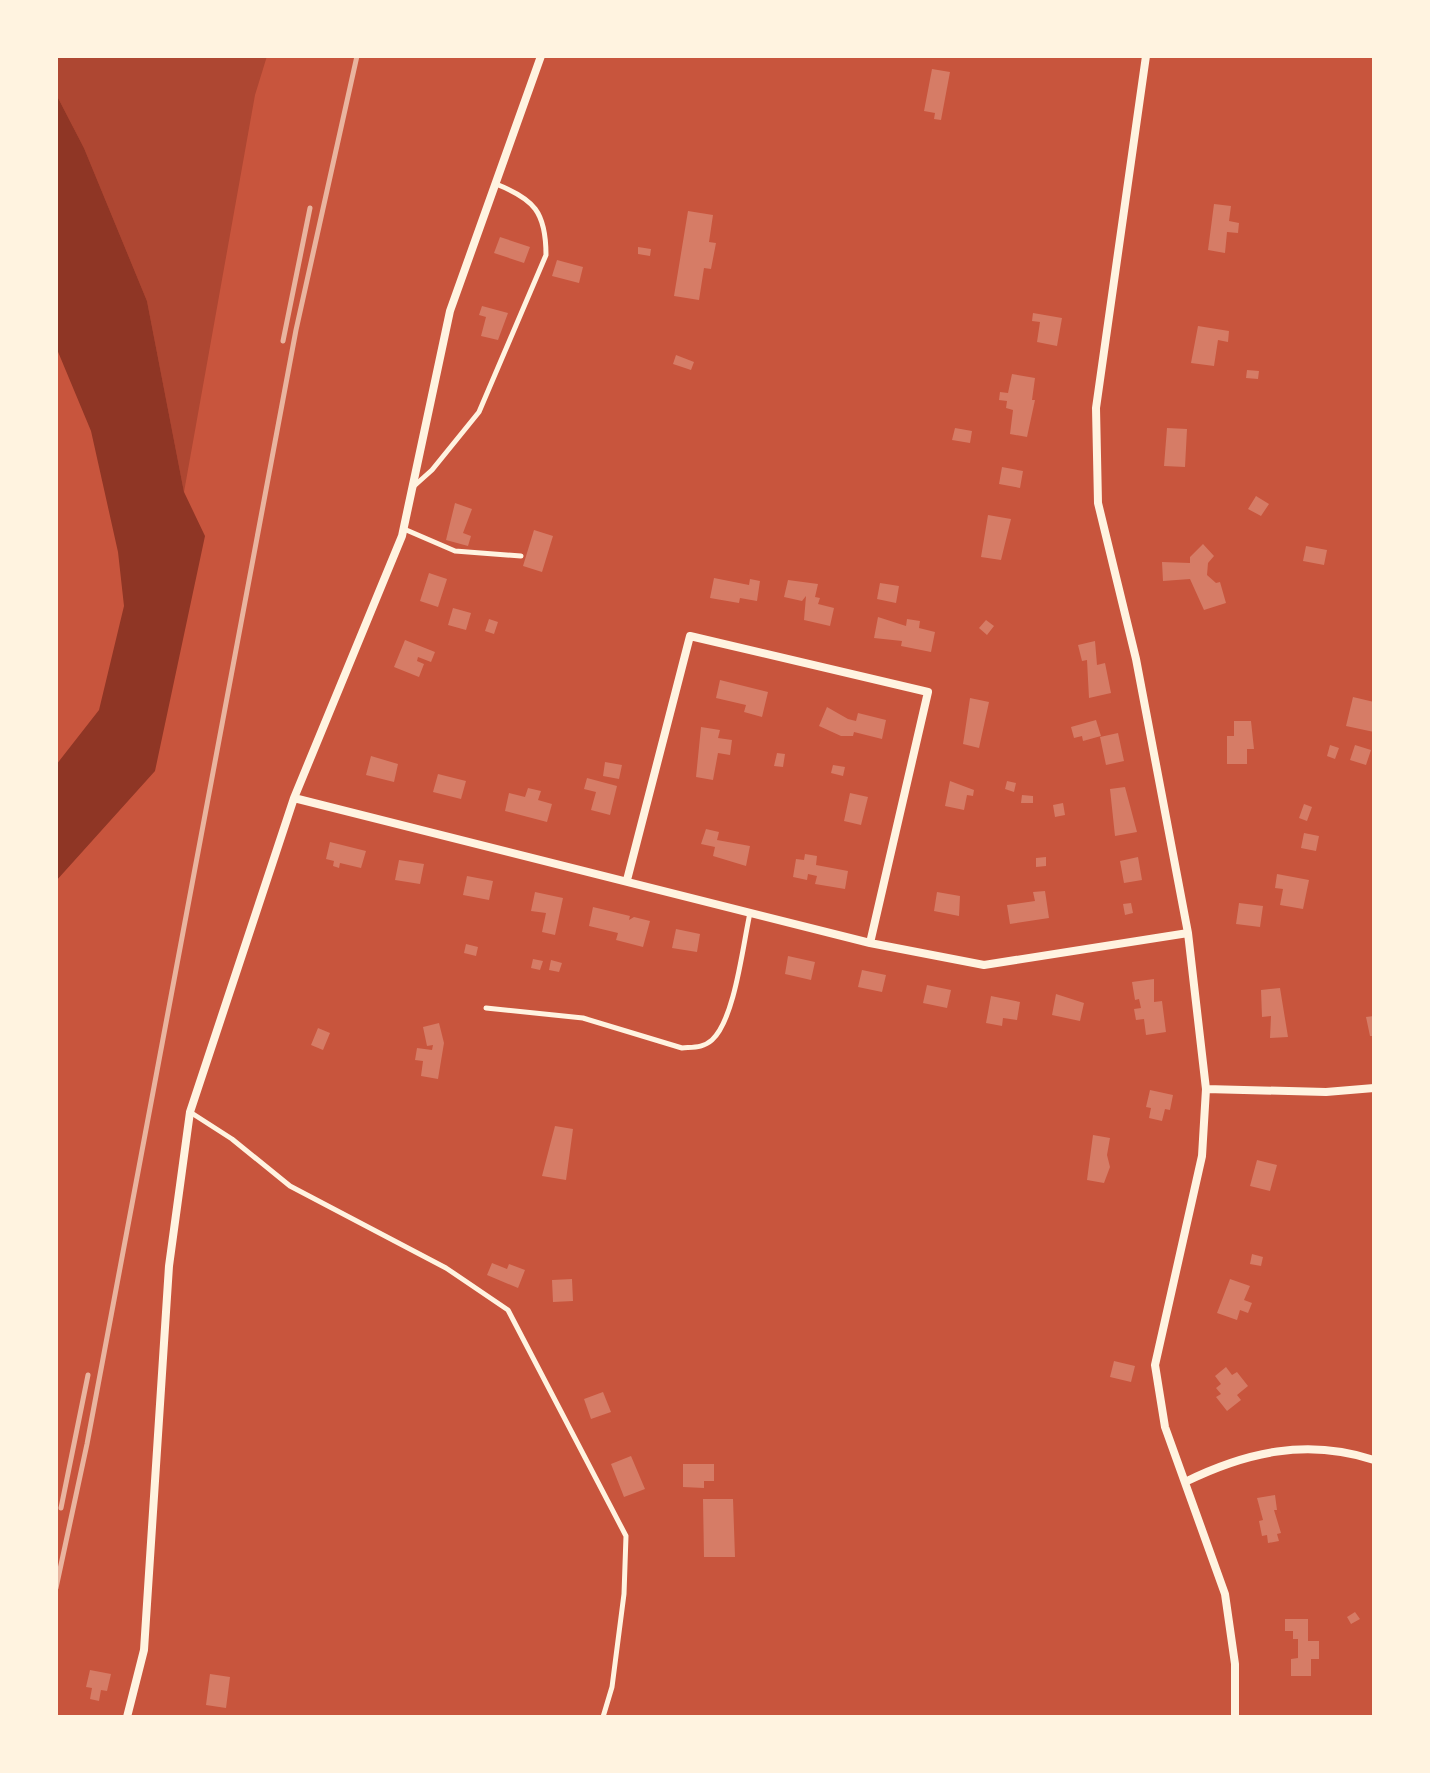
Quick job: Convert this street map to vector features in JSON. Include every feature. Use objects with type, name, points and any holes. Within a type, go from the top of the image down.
[{"type":"street","points":[[127,1717],[144,1650],[169,1266],[190,1112],[294,798],[404,529],[450,311],[541,56]]},
{"type":"street","points":[[1146,56],[1096,408],[1098,503],[1136,659],[1188,933],[1206,1089],[1200,1168],[1157,1345],[1155,1365],[1160,1409],[1225,1594],[1235,1664],[1235,1717]]},
{"type":"street","points":[[627,880],[690,636],[928,692],[870,943]]},
{"type":"street","points":[[294,798],[870,943],[984,965],[1188,933]]},
{"type":"street","points":[[1206,1089],[1326,1092],[1374,1088]]},
{"type":"street","points":[[1185,1482],[1234,1460],[1278,1450],[1323,1449],[1374,1460]]},
{"type":"lane","points":[[413,487],[432,470],[479,412],[546,255],[546,234],[538,213],[525,195],[496,184]]},
{"type":"lane","points":[[404,529],[455,551],[521,556]]},
{"type":"lane","points":[[486,1008],[564,1014],[682,1048],[701,1047],[714,1038],[725,1017],[750,912]]},
{"type":"lane","points":[[190,1112],[232,1139],[290,1186],[446,1268],[508,1310],[626,1536],[624,1594],[612,1687],[603,1717]]},
{"type":"shaded area","points":[[56,56],[267,56],[255,95],[184,492],[147,301],[84,148],[56,94]]},
{"type":"shaded area","points":[[56,94],[84,148],[147,301],[184,492],[205,536],[155,771],[56,881],[56,765],[99,710],[124,606],[118,552],[91,431],[56,347]]},
{"type":"building","points":[[932,69],[950,72],[941,120],[934,119],[935,113],[924,111]]},
{"type":"building","points":[[1214,204],[1231,206],[1229,221],[1239,223],[1238,233],[1227,232],[1225,253],[1208,250]]},
{"type":"building","points":[[688,211],[713,215],[709,242],[716,243],[711,269],[704,268],[699,300],[674,296]]},
{"type":"building","points":[[500,237],[530,247],[524,263],[494,253]]},
{"type":"building","points":[[638,247],[651,249],[650,256],[638,254]]},
{"type":"building","points":[[557,260],[583,267],[579,283],[552,276]]},
{"type":"building","points":[[482,306],[508,313],[498,340],[481,336],[486,317],[479,315]]},
{"type":"building","points":[[1033,313],[1062,318],[1057,346],[1037,342],[1040,322],[1032,321]]},
{"type":"building","points":[[1198,326],[1229,331],[1228,342],[1218,340],[1214,366],[1191,363]]},
{"type":"building","points":[[676,355],[694,362],[691,370],[673,364]]},
{"type":"building","points":[[1247,370],[1259,371],[1258,379],[1246,378]]},
{"type":"building","points":[[1012,374],[1035,378],[1032,400],[1035,400],[1027,437],[1010,434],[1013,410],[1006,408],[1007,401],[999,400],[1000,392],[1008,393]]},
{"type":"building","points":[[955,428],[972,431],[970,443],[952,440]]},
{"type":"building","points":[[1167,428],[1187,429],[1185,467],[1164,466]]},
{"type":"building","points":[[1002,467],[1023,471],[1020,488],[999,484]]},
{"type":"building","points":[[1256,496],[1269,504],[1261,516],[1248,509]]},
{"type":"building","points":[[455,503],[472,509],[463,533],[471,536],[468,546],[446,540]]},
{"type":"building","points":[[988,515],[1011,519],[1001,560],[981,557]]},
{"type":"building","points":[[534,530],[553,536],[542,572],[523,566]]},
{"type":"building","points":[[1203,544],[1214,556],[1208,563],[1207,575],[1216,583],[1220,582],[1226,603],[1204,610],[1190,579],[1163,581],[1162,562],[1190,563],[1190,557]]},
{"type":"building","points":[[1306,546],[1327,550],[1324,565],[1303,561]]},
{"type":"building","points":[[429,573],[447,579],[438,607],[420,601]]},
{"type":"building","points":[[714,578],[749,585],[750,579],[760,581],[757,601],[740,598],[739,603],[710,598]]},
{"type":"building","points":[[788,580],[818,584],[815,597],[820,598],[818,604],[834,608],[830,626],[804,620],[806,596],[802,601],[784,597]]},
{"type":"building","points":[[880,583],[899,586],[896,603],[877,599]]},
{"type":"building","points":[[453,608],[471,613],[466,630],[448,625]]},
{"type":"building","points":[[878,617],[906,626],[907,619],[920,621],[919,628],[935,632],[931,652],[901,646],[902,641],[874,638]]},
{"type":"building","points":[[489,619],[498,622],[494,634],[485,631]]},
{"type":"building","points":[[986,620],[994,626],[987,635],[979,628]]},
{"type":"building","points":[[405,640],[435,652],[431,662],[418,657],[417,661],[424,664],[419,677],[394,667]]},
{"type":"building","points":[[1095,641],[1097,665],[1105,663],[1111,693],[1089,698],[1087,660],[1082,661],[1078,645]]},
{"type":"building","points":[[720,680],[768,692],[762,717],[744,712],[746,705],[716,698]]},
{"type":"building","points":[[1353,697],[1374,702],[1374,732],[1346,726]]},
{"type":"building","points":[[970,698],[989,702],[979,748],[963,744]]},
{"type":"building","points":[[827,707],[856,721],[858,713],[886,720],[882,739],[854,732],[853,736],[841,736],[819,726]]},
{"type":"building","points":[[1096,720],[1101,736],[1083,741],[1082,736],[1074,738],[1071,727]]},
{"type":"building","points":[[1234,721],[1251,721],[1254,749],[1247,749],[1247,764],[1227,764],[1227,736],[1234,736]]},
{"type":"building","points":[[701,727],[720,730],[718,738],[732,740],[730,755],[718,753],[713,780],[696,777]]},
{"type":"building","points":[[1118,733],[1124,761],[1106,765],[1100,737]]},
{"type":"building","points":[[1330,745],[1339,748],[1335,759],[1327,756]]},
{"type":"building","points":[[1355,745],[1371,750],[1366,765],[1350,760]]},
{"type":"building","points":[[777,753],[785,754],[783,767],[774,766]]},
{"type":"building","points":[[371,756],[398,764],[394,782],[366,775]]},
{"type":"building","points":[[605,762],[622,765],[619,779],[603,776]]},
{"type":"building","points":[[833,765],[845,767],[843,776],[831,773]]},
{"type":"building","points":[[438,774],[466,781],[461,799],[433,792]]},
{"type":"building","points":[[587,778],[617,786],[610,815],[591,810],[596,792],[584,789]]},
{"type":"building","points":[[950,781],[974,790],[973,796],[967,795],[964,810],[945,806]]},
{"type":"building","points":[[1007,781],[1016,783],[1014,792],[1005,789]]},
{"type":"building","points":[[1125,787],[1137,832],[1115,836],[1110,789]]},
{"type":"building","points":[[528,788],[541,791],[538,800],[552,804],[547,822],[505,811],[509,793],[525,797]]},
{"type":"building","points":[[850,793],[868,797],[861,825],[844,821]]},
{"type":"building","points":[[1022,795],[1033,796],[1033,803],[1021,803]]},
{"type":"building","points":[[1063,803],[1065,815],[1055,817],[1053,805]]},
{"type":"building","points":[[1304,804],[1312,807],[1307,821],[1299,818]]},
{"type":"building","points":[[706,829],[719,832],[717,840],[750,846],[746,866],[713,856],[715,847],[701,844]]},
{"type":"building","points":[[1304,833],[1319,836],[1316,851],[1301,848]]},
{"type":"building","points":[[330,842],[366,851],[361,868],[340,863],[339,868],[333,866],[334,861],[326,859]]},
{"type":"building","points":[[805,854],[817,856],[816,865],[848,871],[845,889],[815,884],[817,876],[808,874],[807,880],[793,877],[796,859],[804,860]]},
{"type":"building","points":[[1046,857],[1046,866],[1036,867],[1036,858]]},
{"type":"building","points":[[1138,857],[1142,880],[1124,883],[1120,861]]},
{"type":"building","points":[[399,860],[424,864],[420,884],[395,880]]},
{"type":"building","points":[[1277,874],[1309,880],[1303,909],[1280,905],[1283,889],[1275,888]]},
{"type":"building","points":[[467,876],[493,881],[489,900],[463,895]]},
{"type":"building","points":[[1045,891],[1049,918],[1010,924],[1007,905],[1035,901],[1033,892]]},
{"type":"building","points":[[535,892],[563,898],[555,935],[542,932],[546,913],[531,911]]},
{"type":"building","points":[[937,892],[960,896],[959,916],[934,911]]},
{"type":"building","points":[[1131,903],[1133,913],[1125,915],[1123,904]]},
{"type":"building","points":[[1239,903],[1263,906],[1260,927],[1236,924]]},
{"type":"building","points":[[593,907],[630,916],[629,920],[634,917],[650,921],[643,947],[616,940],[618,933],[589,926]]},
{"type":"building","points":[[676,929],[700,934],[697,952],[672,948]]},
{"type":"building","points":[[466,944],[478,947],[476,956],[464,953]]},
{"type":"building","points":[[788,956],[815,962],[811,980],[785,974]]},
{"type":"building","points":[[533,959],[543,961],[540,970],[531,968]]},
{"type":"building","points":[[551,960],[562,963],[559,972],[549,970]]},
{"type":"building","points":[[862,970],[886,975],[882,992],[858,987]]},
{"type":"building","points":[[1154,979],[1154,1002],[1162,1001],[1166,1032],[1146,1035],[1144,1019],[1136,1020],[1134,1009],[1141,1008],[1139,999],[1135,1000],[1132,982]]},
{"type":"building","points":[[927,985],[951,990],[947,1008],[923,1003]]},
{"type":"building","points":[[1280,988],[1288,1037],[1270,1038],[1271,1016],[1262,1017],[1261,990]]},
{"type":"building","points":[[1056,994],[1084,1003],[1080,1021],[1052,1015]]},
{"type":"building","points":[[991,996],[1020,1002],[1017,1020],[1003,1018],[1002,1026],[986,1023]]},
{"type":"building","points":[[1374,1016],[1374,1036],[1370,1036],[1366,1017]]},
{"type":"building","points":[[439,1023],[444,1043],[438,1079],[421,1076],[423,1061],[415,1060],[417,1048],[432,1050],[433,1045],[427,1046],[423,1027]]},
{"type":"building","points":[[318,1028],[330,1033],[323,1050],[311,1045]]},
{"type":"building","points":[[1150,1090],[1173,1095],[1170,1110],[1165,1109],[1162,1121],[1149,1118],[1151,1108],[1146,1107]]},
{"type":"building","points":[[555,1126],[573,1129],[566,1180],[542,1176]]},
{"type":"building","points":[[1093,1135],[1110,1138],[1107,1155],[1110,1167],[1104,1183],[1087,1180]]},
{"type":"building","points":[[1257,1160],[1277,1165],[1270,1191],[1250,1186]]},
{"type":"building","points":[[1252,1254],[1263,1257],[1261,1266],[1250,1264]]},
{"type":"building","points":[[492,1263],[507,1269],[509,1264],[525,1270],[518,1288],[487,1275]]},
{"type":"building","points":[[572,1279],[573,1301],[553,1302],[552,1280]]},
{"type":"building","points":[[1230,1279],[1250,1286],[1244,1300],[1252,1303],[1248,1313],[1240,1310],[1237,1320],[1217,1313]]},
{"type":"building","points":[[1114,1361],[1135,1366],[1131,1382],[1110,1377]]},
{"type":"building","points":[[1226,1367],[1232,1375],[1237,1372],[1248,1386],[1237,1395],[1241,1400],[1227,1411],[1216,1397],[1221,1394],[1216,1388],[1221,1384],[1215,1376]]},
{"type":"building","points":[[603,1392],[611,1412],[591,1419],[584,1399]]},
{"type":"building","points":[[631,1456],[645,1489],[624,1497],[611,1464]]},
{"type":"building","points":[[683,1464],[714,1464],[714,1481],[704,1481],[704,1488],[683,1487]]},
{"type":"building","points":[[1275,1495],[1277,1510],[1274,1510],[1281,1533],[1277,1534],[1279,1541],[1268,1543],[1267,1535],[1262,1536],[1259,1521],[1263,1520],[1257,1498]]},
{"type":"building","points":[[703,1499],[733,1499],[735,1557],[704,1557]]},
{"type":"building","points":[[1355,1612],[1360,1619],[1351,1624],[1347,1617]]},
{"type":"building","points":[[1285,1619],[1308,1619],[1308,1641],[1319,1641],[1319,1659],[1311,1659],[1311,1676],[1291,1676],[1291,1659],[1298,1658],[1298,1639],[1293,1639],[1293,1631],[1285,1631]]},
{"type":"building","points":[[90,1670],[111,1674],[107,1691],[101,1690],[99,1701],[90,1699],[92,1688],[86,1687]]},
{"type":"building","points":[[210,1674],[230,1677],[226,1708],[206,1705]]},
{"type":"railway","points":[[56,1588],[87,1444],[296,330],[357,56]]},
{"type":"railway","points":[[283,341],[310,208]]},
{"type":"railway","points":[[61,1508],[88,1375]]}]
